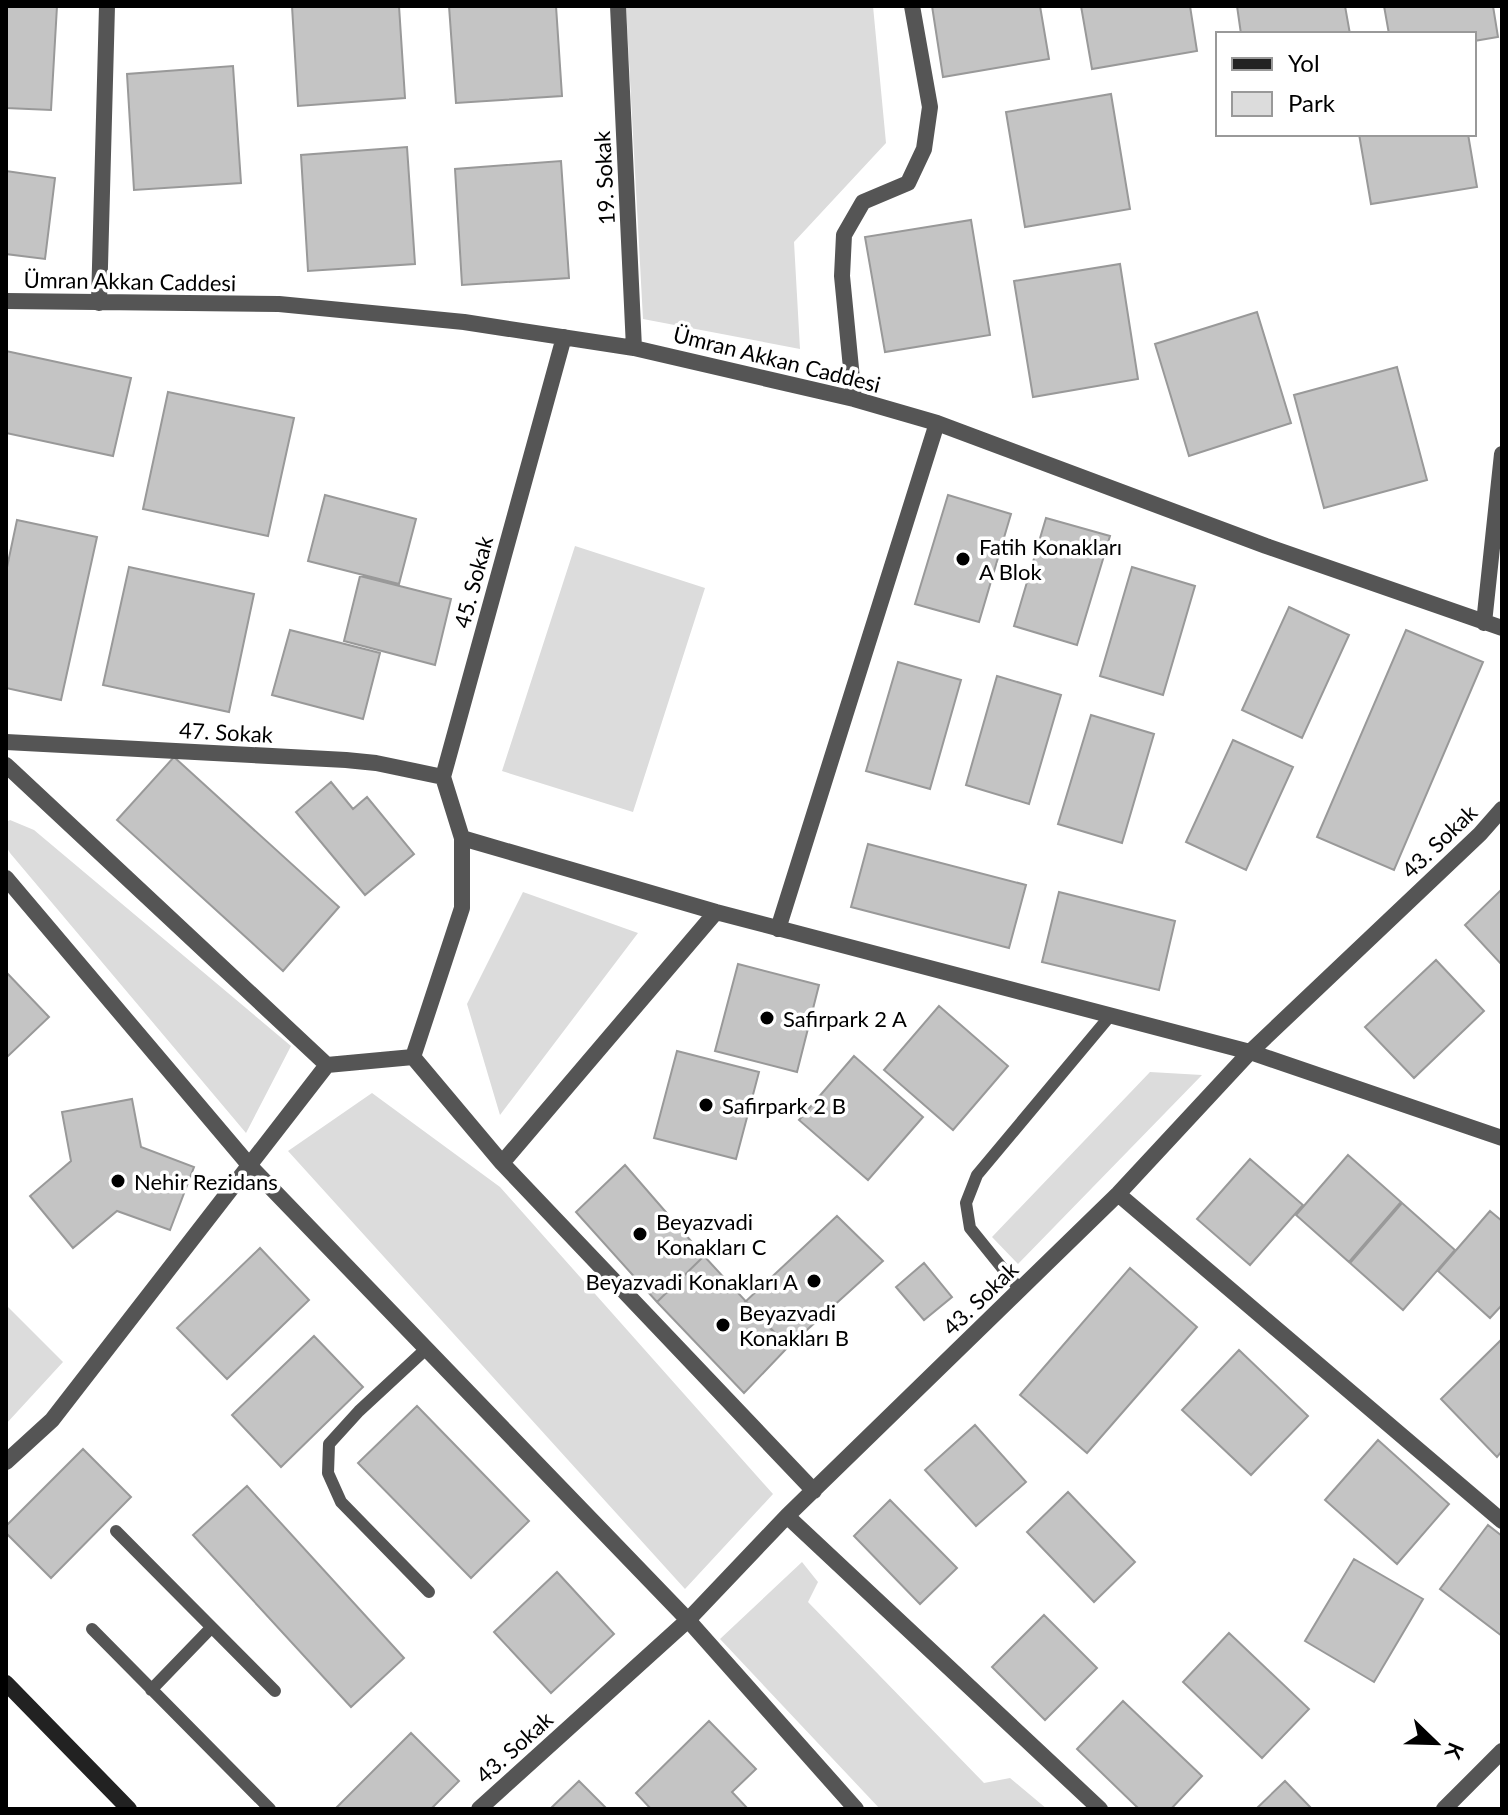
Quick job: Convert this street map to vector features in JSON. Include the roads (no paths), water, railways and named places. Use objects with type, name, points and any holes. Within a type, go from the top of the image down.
[{"type":"main road","points":[[6,1683],[129,1809]]},
{"type":"street","points":[[99,303],[107,6]]},
{"type":"street","name":"19. Sokak","points":[[618,6],[634,348]]},
{"type":"street","points":[[854,399],[842,276],[844,235],[863,202],[908,183],[924,149],[930,107],[912,6]]},
{"type":"street","name":"Ümran Akkan Caddesi","points":[[6,301],[279,304],[464,322],[634,348],[854,399],[937,423],[1266,546],[1502,628]]},
{"type":"street","name":"45. Sokak","points":[[443,777],[564,337]]},
{"type":"street","points":[[778,929],[937,423]]},
{"type":"street","points":[[1484,623],[1502,454]]},
{"type":"street","name":"47. Sokak","points":[[6,742],[346,760],[443,777]]},
{"type":"street","points":[[6,765],[327,1065]]},
{"type":"street","points":[[413,1057],[462,908],[462,838],[443,777]]},
{"type":"street","name":"43. Sokak","points":[[479,1809],[688,1620],[787,1516],[1118,1194],[1250,1052],[1480,834],[1502,809]]},
{"type":"street","points":[[462,838],[778,929],[1250,1052],[1502,1138]]},
{"type":"street","points":[[6,878],[250,1166],[688,1620],[856,1809]]},
{"type":"street","points":[[502,1163],[716,912]]},
{"type":"street","points":[[6,1462],[52,1420],[327,1065],[413,1057]]},
{"type":"street","points":[[413,1057],[502,1163],[814,1491]]},
{"type":"street","points":[[1118,1194],[1502,1521]]},
{"type":"street","points":[[787,1516],[1100,1809]]},
{"type":"street","points":[[1444,1809],[1502,1751]]},
{"type":"lane","points":[[1020,1290],[970,1228],[966,1203],[977,1175],[1110,1016]]},
{"type":"lane","points":[[426,1349],[359,1411],[329,1444],[328,1473],[341,1502],[429,1592]]},
{"type":"lane","points":[[116,1531],[275,1691]]},
{"type":"lane","points":[[151,1690],[211,1628]]},
{"type":"lane","points":[[92,1629],[270,1809]]},
{"type":"place","name":"Fatih Konakları A Blok","points":[[963,559]]},
{"type":"place","name":"Safirpark 2 A","points":[[767,1018]]},
{"type":"place","name":"Safirpark 2 B","points":[[706,1105]]},
{"type":"place","name":"Nehir Rezidans","points":[[118,1181]]},
{"type":"place","name":"Beyazvadi Konakları C","points":[[640,1234]]},
{"type":"place","name":"Beyazvadi Konakları A","points":[[814,1281]]},
{"type":"place","name":"Beyazvadi Konakları B","points":[[723,1325]]}]
